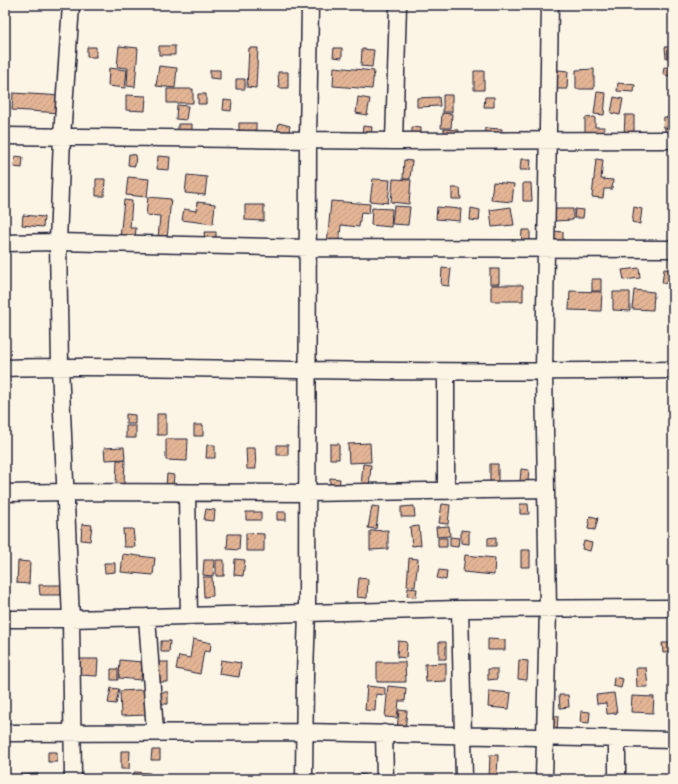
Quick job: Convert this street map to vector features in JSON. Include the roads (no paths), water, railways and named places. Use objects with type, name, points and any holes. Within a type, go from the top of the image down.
[{"type":"street","points":[[71,5],[62,137],[58,242],[60,366],[71,619],[73,779]]},
{"type":"street","points":[[304,779],[307,612],[306,493],[310,5]]},
{"type":"street","points":[[394,141],[398,5]]},
{"type":"street","points":[[544,779],[548,608],[544,372],[549,141],[550,5]]},
{"type":"street","points":[[5,136],[394,141],[673,140]]},
{"type":"street","points":[[5,243],[58,242],[308,248],[673,249]]},
{"type":"street","points":[[5,368],[60,366],[446,372],[673,370]]},
{"type":"street","points":[[446,372],[446,491]]},
{"type":"street","points":[[5,493],[306,493],[546,489]]},
{"type":"street","points":[[187,493],[188,616]]},
{"type":"street","points":[[460,608],[464,779]]},
{"type":"street","points":[[5,619],[71,619],[460,608],[673,608]]},
{"type":"street","points":[[147,617],[155,732]]},
{"type":"street","points":[[5,733],[305,732],[673,740]]},
{"type":"street","points":[[384,733],[385,779]]},
{"type":"street","points":[[617,739],[617,779]]}]
